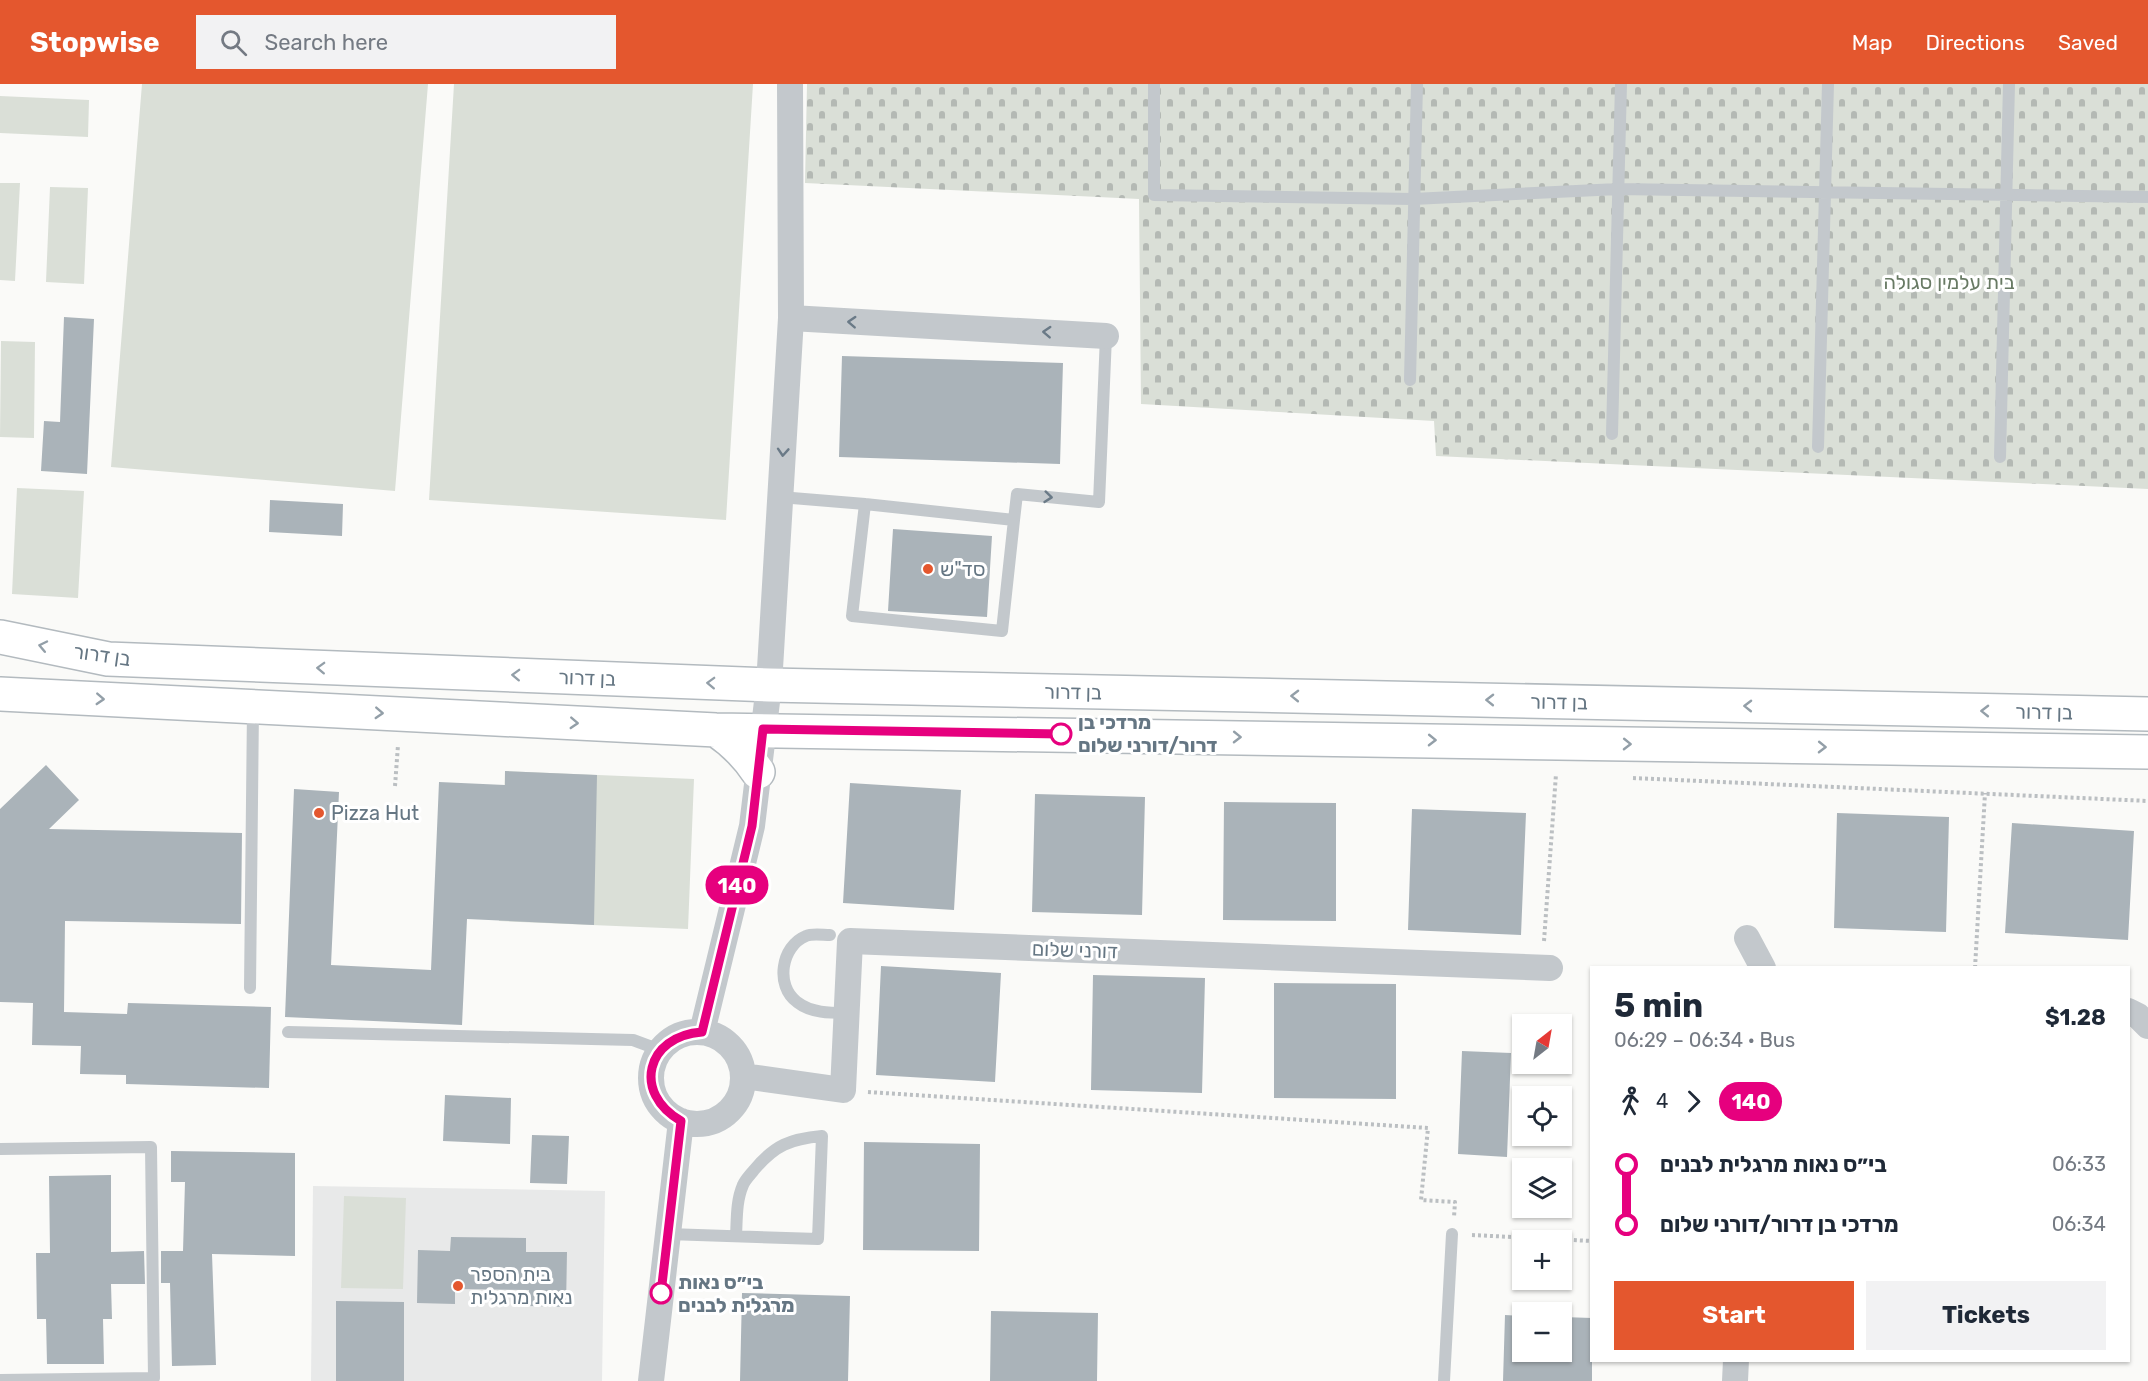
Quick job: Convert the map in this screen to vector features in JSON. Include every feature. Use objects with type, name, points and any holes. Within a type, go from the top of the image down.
[{"type":"street","points":[[702,1032],[752,826],[769,686],[791,318],[790,84]]},
{"type":"street","points":[[791,318],[1106,336]]},
{"type":"street","name":"בן דרור","points":[[0,636],[108,659],[769,686],[2148,714]]},
{"type":"street","name":"בן דרור","points":[[0,694],[716,730],[2148,752]]},
{"type":"street","points":[[716,730],[747,756],[758,772]]},
{"type":"street","points":[[1747,938],[1761,966]]},
{"type":"street","name":"דורני שלום","points":[[843,1090],[850,942],[1546,968]]},
{"type":"street","points":[[2130,1012],[2148,1026]]},
{"type":"street","points":[[702,1032],[714,1035],[735,1051],[741,1063],[743,1076],[741,1091],[735,1105],[724,1115],[711,1122],[696,1124],[681,1121],[668,1114],[659,1103],[653,1090],[651,1076],[653,1063],[660,1050],[672,1039],[686,1033],[702,1032]]},
{"type":"street","points":[[743,1076],[843,1090]]},
{"type":"street","points":[[651,1381],[681,1121]]},
{"type":"street","points":[[1735,1381],[1736,1362]]},
{"type":"lane","points":[[1154,84],[1154,195],[1413,199],[1618,189],[2148,197]]},
{"type":"lane","points":[[1410,380],[1417,84]]},
{"type":"lane","points":[[1612,434],[1621,84]]},
{"type":"lane","points":[[1818,447],[1828,84]]},
{"type":"lane","points":[[2000,457],[2009,84]]},
{"type":"lane","points":[[866,504],[852,616],[1002,631],[1017,494],[1099,502],[1106,336]]},
{"type":"lane","points":[[780,497],[1014,520]]},
{"type":"lane","points":[[250,988],[253,706]]},
{"type":"lane","points":[[830,935],[807,936],[792,947],[784,965],[783,982],[796,1002],[819,1012],[846,1013]]},
{"type":"lane","points":[[288,1032],[633,1040],[660,1050]]},
{"type":"lane","points":[[668,1234],[818,1239],[822,1136],[797,1138],[778,1146],[743,1183],[737,1208],[736,1236]]},
{"type":"lane","points":[[0,1149],[151,1147],[154,1378],[0,1380]]},
{"type":"lane","points":[[1444,1381],[1452,1234]]},
{"type":"path","points":[[395,786],[399,714]]},
{"type":"path","points":[[1544,774],[1568,775]]},
{"type":"path","points":[[1546,968],[1556,774]]},
{"type":"path","points":[[1628,777],[2148,801]]},
{"type":"path","points":[[1975,966],[1985,793]]},
{"type":"path","points":[[843,1090],[1428,1128],[1421,1200],[1455,1202],[1452,1234],[1590,1241]]},
{"type":"shaded area","name":"בית הספר נאות מרגלית","points":[[313,1186],[605,1191],[602,1381],[311,1381]]},
{"type":"green space","points":[[142,84],[428,84],[395,491],[111,467]]},
{"type":"green space","points":[[454,84],[753,84],[726,520],[429,500]]},
{"type":"green space","name":"בית עלמין סגולה","points":[[807,84],[2148,84],[2148,489],[1436,456],[1434,421],[1141,404],[1139,199],[805,183]]},
{"type":"green space","points":[[0,96],[89,100],[88,137],[0,133]]},
{"type":"green space","points":[[0,183],[20,183],[15,281],[0,280]]},
{"type":"green space","points":[[50,187],[88,188],[84,284],[46,282]]},
{"type":"green space","points":[[1,341],[35,342],[34,438],[0,437]]},
{"type":"green space","points":[[17,488],[84,491],[78,598],[12,594]]},
{"type":"green space","points":[[505,771],[694,779],[688,929],[499,921]]},
{"type":"green space","points":[[344,1196],[406,1198],[403,1289],[341,1288]]},
{"type":"building","points":[[64,317],[94,319],[87,474],[41,471],[44,421],[60,422]]},
{"type":"building","points":[[842,356],[1063,363],[1060,464],[839,457]]},
{"type":"building","points":[[270,500],[343,504],[342,536],[269,532]]},
{"type":"building","points":[[893,529],[992,536],[987,617],[888,611]]},
{"type":"building","points":[[46,765],[79,800],[49,829],[242,833],[241,924],[65,921],[64,1012],[127,1014],[128,1003],[271,1007],[269,1088],[126,1084],[126,1075],[80,1074],[81,1046],[32,1045],[33,1003],[0,1002],[0,809]]},
{"type":"building","points":[[505,771],[597,775],[594,925],[467,919],[462,1025],[285,1017],[294,789],[339,792],[331,965],[431,970],[439,782],[505,785]]},
{"type":"building","points":[[850,783],[961,790],[954,910],[843,903]]},
{"type":"building","points":[[1035,794],[1145,797],[1142,915],[1032,912]]},
{"type":"building","points":[[1224,802],[1336,803],[1336,921],[1223,920]]},
{"type":"building","points":[[1412,809],[1526,813],[1521,935],[1408,930]]},
{"type":"building","points":[[1837,813],[1949,817],[1946,932],[1834,928]]},
{"type":"building","points":[[2012,823],[2134,831],[2128,940],[2005,933]]},
{"type":"building","points":[[881,966],[1001,973],[995,1082],[876,1075]]},
{"type":"building","points":[[1093,975],[1205,978],[1202,1093],[1091,1090]]},
{"type":"building","points":[[1274,983],[1396,984],[1396,1099],[1274,1098]]},
{"type":"building","points":[[1462,1051],[1511,1053],[1507,1157],[1458,1154]]},
{"type":"building","points":[[445,1095],[511,1098],[510,1144],[443,1141]]},
{"type":"building","points":[[532,1135],[569,1136],[567,1184],[530,1183]]},
{"type":"building","points":[[864,1142],[980,1144],[979,1251],[863,1250]]},
{"type":"building","points":[[171,1151],[295,1153],[295,1256],[212,1254],[216,1365],[172,1366],[170,1283],[161,1283],[161,1251],[183,1251],[185,1182],[171,1182]]},
{"type":"building","points":[[111,1175],[111,1252],[144,1251],[145,1284],[111,1284],[112,1319],[103,1319],[104,1364],[47,1364],[46,1319],[37,1319],[36,1253],[50,1253],[49,1176]]},
{"type":"building","points":[[451,1237],[526,1238],[526,1252],[567,1252],[566,1307],[529,1306],[529,1290],[455,1289],[455,1304],[417,1303],[418,1250],[450,1251]]},
{"type":"building","points":[[742,1293],[850,1296],[848,1381],[740,1381]]},
{"type":"building","points":[[336,1301],[404,1302],[404,1381],[336,1381]]},
{"type":"building","points":[[991,1311],[1098,1313],[1097,1381],[990,1381]]},
{"type":"building","points":[[1505,1315],[1512,1315],[1512,1362],[1572,1362],[1572,1317],[1590,1318],[1592,1381],[1503,1381]]},
{"type":"bus line","name":"140","points":[[661,1293],[681,1121],[668,1114],[659,1103],[653,1090],[651,1076],[653,1063],[660,1050],[672,1039],[686,1033],[702,1032],[752,826],[763,729],[1061,734]]},
{"type":"place","name":"סד\"ש","points":[[928,569]]},
{"type":"place","name":"מרדכי בן דרור/דורני שלום","points":[[1061,734]]},
{"type":"place","name":"Pizza Hut","points":[[319,813]]},
{"type":"place","name":"בית הספר נאות מרגלית","points":[[458,1286]]},
{"type":"place","name":"בי״ס נאות מרגלית לבנים","points":[[661,1293]]}]
